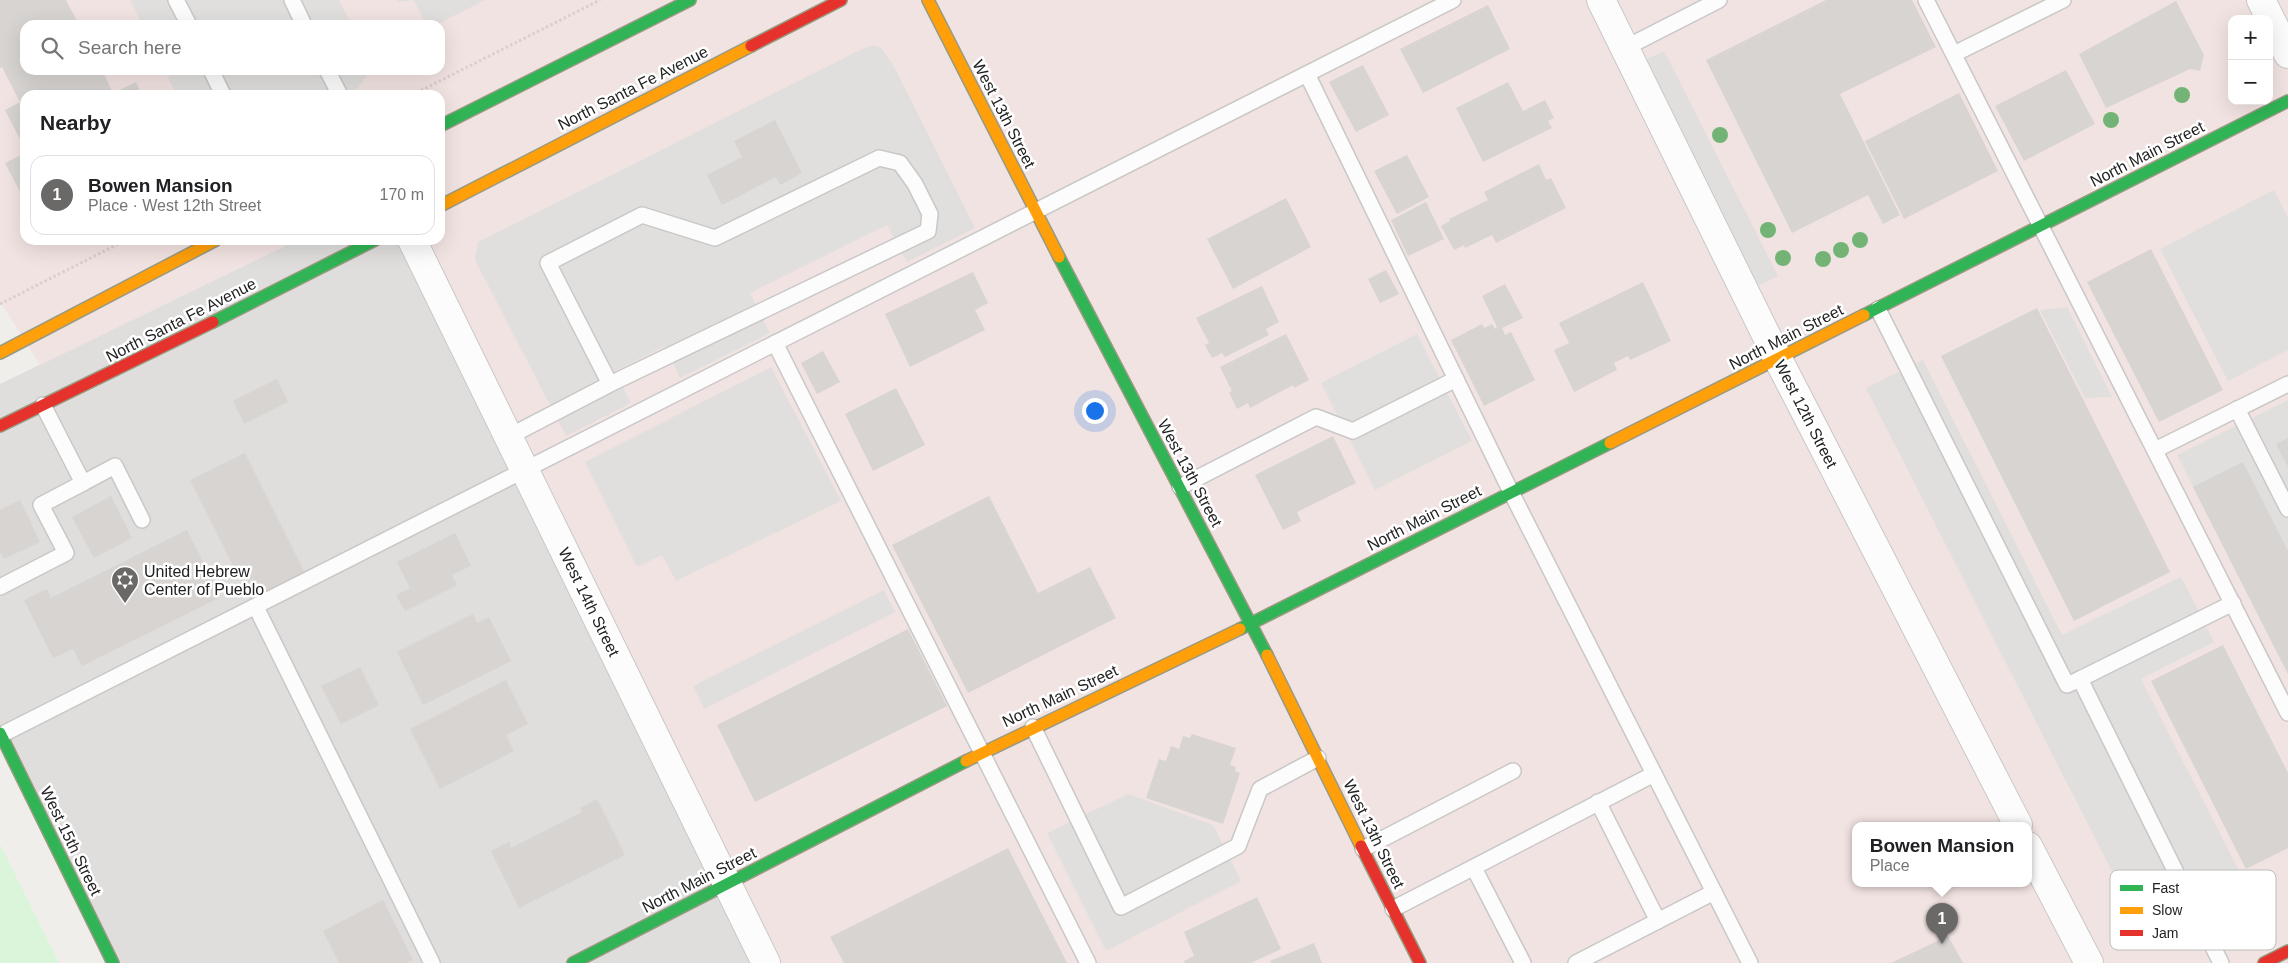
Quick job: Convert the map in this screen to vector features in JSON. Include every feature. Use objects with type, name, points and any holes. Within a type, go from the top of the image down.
[{"type":"street","points":[[445,123],[690,0]]},
{"type":"street","name":"North Santa Fe Avenue","points":[[445,203],[841,0]]},
{"type":"street","name":"West 13th Street","points":[[928,0],[1035,212],[1251,624],[1420,963]]},
{"type":"street","name":"West 12th Street","points":[[1601,0],[1778,359],[2016,822]]},
{"type":"street","points":[[2261,0],[2288,54]]},
{"type":"street","name":"North Main Street","points":[[573,963],[981,753],[1251,624],[2288,101]]},
{"type":"street","points":[[0,353],[206,245]]},
{"type":"street","name":"North Santa Fe Avenue","points":[[0,426],[110,374],[365,245]]},
{"type":"street","name":"West 14th Street","points":[[414,245],[766,963]]},
{"type":"street","name":"West 15th Street","points":[[1,734],[113,963]]},
{"type":"street","points":[[2032,854],[2089,963]]},
{"type":"street","points":[[2264,963],[2288,951]]},
{"type":"lane","points":[[176,0],[186,20]]},
{"type":"lane","points":[[292,0],[302,20]]},
{"type":"lane","points":[[1,734],[256,607],[1453,0]]},
{"type":"lane","points":[[1625,48],[1719,0]]},
{"type":"lane","points":[[1926,0],[2288,713]]},
{"type":"lane","points":[[1954,54],[2064,0]]},
{"type":"lane","points":[[1307,74],[1511,492],[1750,963]]},
{"type":"lane","points":[[213,75],[221,90]]},
{"type":"lane","points":[[330,75],[337,90]]},
{"type":"lane","points":[[508,437],[610,384],[928,231],[930,214],[915,184],[900,162],[879,158],[716,238],[642,215],[548,263],[610,384]]},
{"type":"lane","points":[[1878,309],[2068,685],[2232,603]]},
{"type":"lane","points":[[775,343],[1088,963]]},
{"type":"lane","points":[[1180,487],[1316,417],[1353,431],[1456,379]]},
{"type":"lane","points":[[2155,450],[2288,384]]},
{"type":"lane","points":[[42,405],[83,483]]},
{"type":"lane","points":[[2237,409],[2288,509]]},
{"type":"lane","points":[[0,587],[66,553],[41,504],[115,466],[142,520]]},
{"type":"lane","points":[[256,607],[432,963]]},
{"type":"lane","points":[[2080,679],[2175,870]]},
{"type":"lane","points":[[1033,727],[1121,906],[1238,846],[1260,789],[1318,758]]},
{"type":"lane","points":[[1363,849],[1513,770]]},
{"type":"lane","points":[[1393,909],[1654,774]]},
{"type":"lane","points":[[1598,802],[1658,921]]},
{"type":"lane","points":[[1474,868],[1523,963]]},
{"type":"lane","points":[[1576,963],[1714,892]]},
{"type":"lane","points":[[2215,950],[2221,963]]},
{"type":"path","points":[[422,90],[600,0]]},
{"type":"path","points":[[0,304],[116,245]]},
{"type":"shaded area","points":[[0,0],[2288,0],[2288,963],[766,963],[400,245],[445,245],[445,90],[20,90],[20,245],[287,245],[40,365],[0,301]]},
{"type":"shaded area","points":[[130,0],[339,0],[349,20],[140,20]]},
{"type":"shaded area","points":[[396,0],[414,0],[399,2]]},
{"type":"shaded area","points":[[414,0],[485,0],[445,20],[424,20]]},
{"type":"shaded area","points":[[873,45],[881,48],[893,65],[975,228],[907,262],[887,225],[750,293],[770,333],[680,378],[665,346],[615,371],[631,403],[566,436],[475,260],[478,242]]},
{"type":"shaded area","points":[[1664,51],[1778,276],[1757,286],[1643,61]]},
{"type":"shaded area","points":[[170,75],[367,75],[356,90],[174,90],[168,78]]},
{"type":"shaded area","points":[[2274,190],[2288,218],[2288,350],[2228,381],[2160,249]]},
{"type":"shaded area","points":[[287,245],[400,245],[766,963],[110,963],[0,743],[0,384]]},
{"type":"shaded area","points":[[2067,307],[2112,397],[2085,398],[2040,310]]},
{"type":"shaded area","points":[[1417,334],[1472,441],[1375,490],[1321,383]]},
{"type":"shaded area","points":[[1923,360],[2062,635],[2181,577],[2214,642],[2141,679],[2239,870],[2111,870],[1866,388]]},
{"type":"shaded area","points":[[771,367],[841,501],[676,581],[662,555],[637,567],[585,462]]},
{"type":"shaded area","points":[[2288,400],[2288,674],[2177,455]]},
{"type":"shaded area","points":[[884,590],[895,612],[704,709],[693,686]]},
{"type":"shaded area","points":[[1128,794],[1213,825],[1241,881],[1106,951],[1047,833]]},
{"type":"green space","points":[[0,844],[59,963],[0,963]]},
{"type":"building","points":[[0,0],[66,0],[76,20],[20,20],[20,75],[104,75],[112,90],[20,90],[20,102],[2,67],[0,68]]},
{"type":"building","points":[[1826,0],[1912,0],[1936,47],[1840,94],[1900,215],[1883,224],[1868,195],[1792,233],[1706,60]]},
{"type":"building","points":[[2176,1],[2204,55],[2200,71],[2190,69],[2106,108],[2079,54]]},
{"type":"building","points":[[1488,5],[1510,49],[1423,93],[1400,49]]},
{"type":"building","points":[[1363,65],[1389,115],[1356,132],[1329,82]]},
{"type":"building","points":[[2066,70],[2095,124],[2024,161],[1995,106]]},
{"type":"building","points":[[136,82],[140,90],[119,90]]},
{"type":"building","points":[[1508,82],[1523,111],[1545,100],[1554,118],[1548,121],[1552,128],[1483,162],[1456,108]]},
{"type":"building","points":[[1959,93],[1998,171],[1904,219],[1865,141]]},
{"type":"building","points":[[20,102],[20,139],[5,110]]},
{"type":"building","points":[[775,120],[802,173],[780,185],[776,177],[722,205],[707,175],[742,157],[734,141]]},
{"type":"building","points":[[1407,155],[1429,197],[1397,214],[1374,171]]},
{"type":"building","points":[[20,156],[20,192],[5,163]]},
{"type":"building","points":[[1539,164],[1546,180],[1551,178],[1566,208],[1496,243],[1492,235],[1465,248],[1464,245],[1454,250],[1441,226],[1450,221],[1449,219],[1488,200],[1484,192]]},
{"type":"building","points":[[1286,198],[1311,247],[1233,289],[1207,239]]},
{"type":"building","points":[[1426,202],[1444,239],[1408,256],[1391,220]]},
{"type":"building","points":[[2151,249],[2223,390],[2159,422],[2087,282]]},
{"type":"building","points":[[1386,270],[1399,294],[1380,303],[1368,279]]},
{"type":"building","points":[[973,272],[988,303],[975,310],[985,330],[910,367],[885,314]]},
{"type":"building","points":[[1643,282],[1671,341],[1630,360],[1628,356],[1614,363],[1617,370],[1574,392],[1554,350],[1569,343],[1559,323]]},
{"type":"building","points":[[1505,284],[1523,318],[1502,328],[1505,335],[1511,332],[1535,380],[1484,406],[1451,340],[1482,324],[1484,328],[1492,324],[1495,329],[1497,327],[1482,296]]},
{"type":"building","points":[[1262,286],[1279,322],[1266,329],[1269,335],[1225,357],[1222,353],[1212,358],[1205,345],[1209,343],[1196,318]]},
{"type":"building","points":[[2037,308],[2170,572],[2074,621],[1941,356]]},
{"type":"building","points":[[1286,334],[1309,380],[1294,388],[1293,385],[1250,408],[1248,403],[1237,409],[1229,392],[1232,391],[1220,367]]},
{"type":"building","points":[[823,351],[840,382],[817,394],[801,363]]},
{"type":"building","points":[[277,379],[288,402],[244,424],[233,401]]},
{"type":"building","points":[[896,388],[925,445],[873,471],[845,414]]},
{"type":"building","points":[[1333,436],[1356,483],[1297,512],[1301,521],[1283,530],[1255,475]]},
{"type":"building","points":[[2288,438],[2288,467],[2276,444]]},
{"type":"building","points":[[245,453],[305,573],[251,601],[190,480]]},
{"type":"building","points":[[2243,462],[2288,551],[2288,674],[2193,487]]},
{"type":"building","points":[[111,496],[132,538],[94,558],[72,517]]},
{"type":"building","points":[[989,496],[1038,593],[1090,567],[1116,618],[968,693],[892,545]]},
{"type":"building","points":[[20,500],[40,542],[4,559],[0,552],[0,510]]},
{"type":"building","points":[[187,530],[221,597],[82,666],[73,649],[53,658],[24,600],[47,589],[51,598]]},
{"type":"building","points":[[455,533],[471,566],[452,575],[457,585],[405,611],[396,595],[410,588],[397,562]]},
{"type":"building","points":[[473,614],[477,623],[489,617],[511,661],[423,705],[397,652]]},
{"type":"building","points":[[908,629],[947,706],[755,802],[717,725]]},
{"type":"building","points":[[2223,645],[2288,773],[2288,848],[2246,869],[2151,681]]},
{"type":"building","points":[[360,667],[379,705],[341,724],[321,686]]},
{"type":"building","points":[[506,680],[528,724],[506,735],[514,751],[440,789],[410,729]]},
{"type":"building","points":[[1192,734],[1236,748],[1230,765],[1236,767],[1235,771],[1240,773],[1223,824],[1146,798],[1159,759],[1166,761],[1171,746],[1179,749],[1183,736],[1190,738]]},
{"type":"building","points":[[597,799],[625,855],[519,908],[491,851],[509,842],[511,848],[582,812],[580,808]]},
{"type":"building","points":[[1008,848],[1067,963],[844,963],[830,937]]},
{"type":"building","points":[[1257,897],[1281,949],[1251,963],[1185,963],[1184,961],[1194,956],[1184,932]]},
{"type":"building","points":[[383,900],[413,960],[406,963],[339,963],[323,931]]},
{"type":"building","points":[[1948,936],[1963,963],[1891,963]]},
{"type":"building","points":[[1314,943],[1322,963],[1271,963],[1270,961]]},
{"type":"traffic: fast","points":[[445,123],[690,0]]},
{"type":"traffic: fast","points":[[1864,315],[2288,101]]},
{"type":"traffic: fast","points":[[213,322],[365,245]]},
{"type":"traffic: fast","points":[[1059,257],[1267,655]]},
{"type":"traffic: fast","points":[[1240,629],[1610,443]]},
{"type":"traffic: fast","points":[[0,733],[113,963]]},
{"type":"traffic: fast","points":[[573,963],[966,761]]},
{"type":"traffic: slow","points":[[928,0],[1059,257]]},
{"type":"traffic: slow","points":[[445,203],[751,46]]},
{"type":"traffic: slow","points":[[0,353],[206,245]]},
{"type":"traffic: slow","points":[[1610,443],[1864,315]]},
{"type":"traffic: slow","points":[[966,761],[1240,629]]},
{"type":"traffic: slow","points":[[1267,655],[1361,846]]},
{"type":"traffic: jam","points":[[751,46],[841,0]]},
{"type":"traffic: jam","points":[[0,426],[213,322]]},
{"type":"traffic: jam","points":[[1361,846],[1420,963]]},
{"type":"traffic: jam","points":[[2264,963],[2288,951]]},
{"type":"place","name":"United Hebrew Center of Pueblo","points":[[125,604]]},
{"type":"place","name":"Bowen Mansion","points":[[1942,944]]}]
